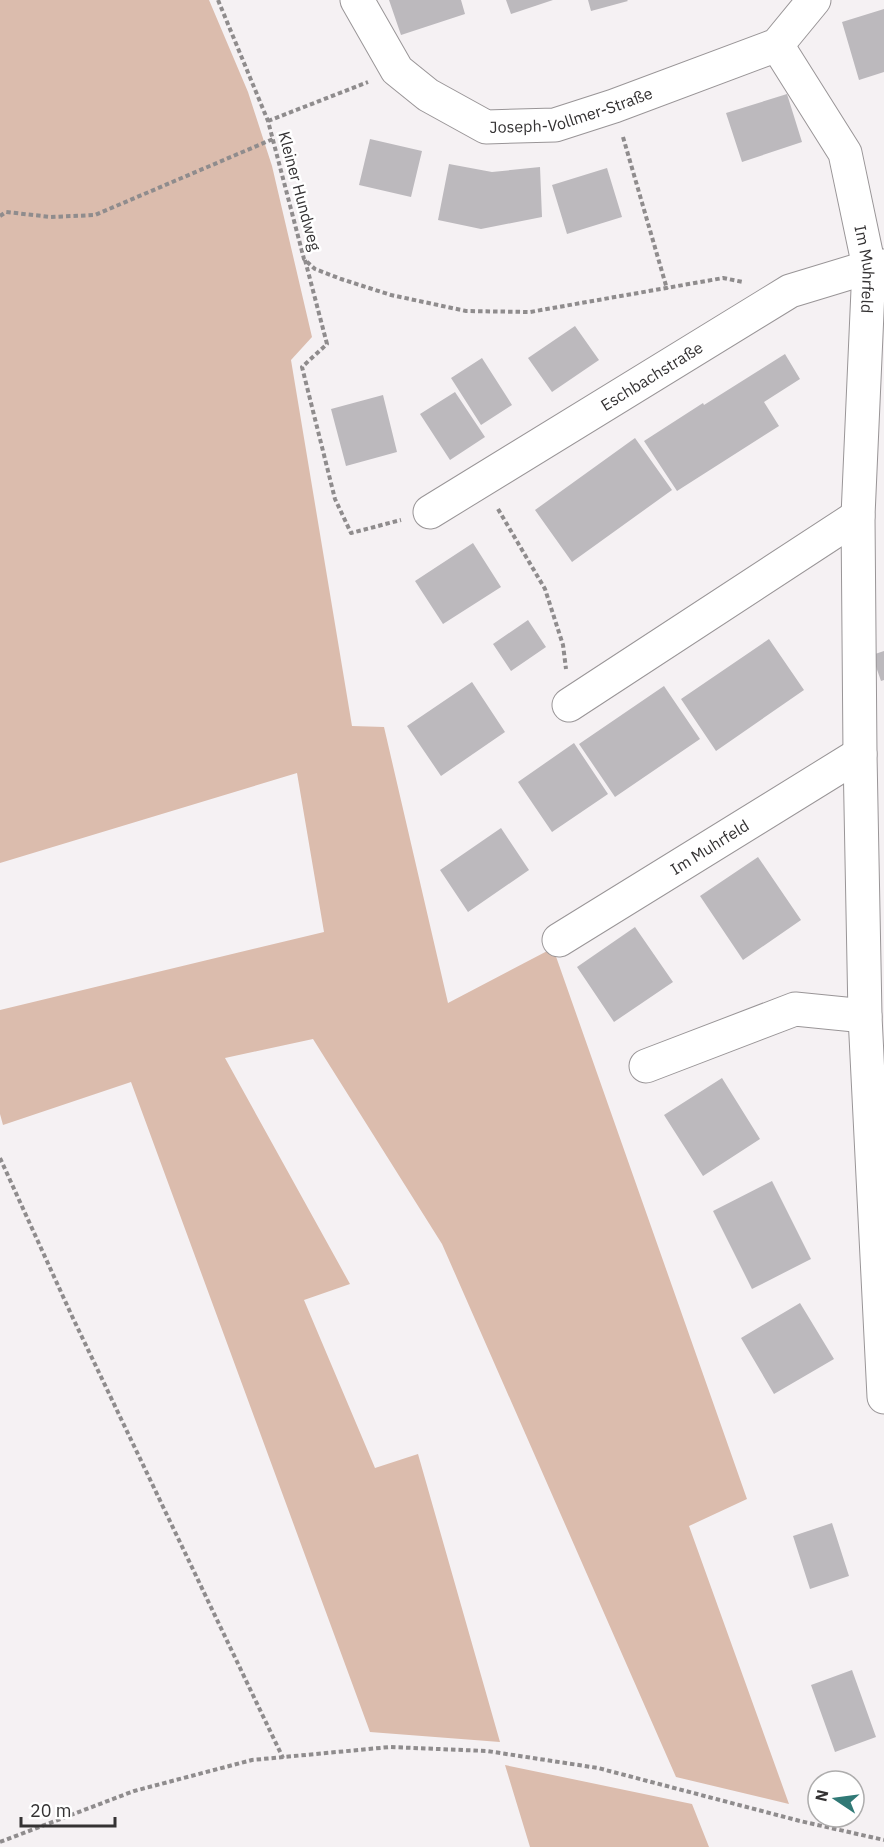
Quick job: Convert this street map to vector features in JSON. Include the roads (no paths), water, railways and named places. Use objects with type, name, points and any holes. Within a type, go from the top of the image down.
[{"type":"street","name":"Joseph-Vollmer-Straße","points":[[357,0],[397,70],[428,95],[486,127],[555,125],[614,106],[777,45]]},
{"type":"street","points":[[777,45],[814,0]]},
{"type":"street","name":"Im Muhrfeld","points":[[777,45],[845,153],[877,267],[858,516],[865,1016],[884,1396]]},
{"type":"street","name":"Eschbachstraße","points":[[430,512],[790,291],[877,267]]},
{"type":"street","points":[[569,705],[858,516]]},
{"type":"street","name":"Im Muhrfeld","points":[[559,940],[860,754]]},
{"type":"street","points":[[646,1066],[795,1009],[865,1016]]}]
